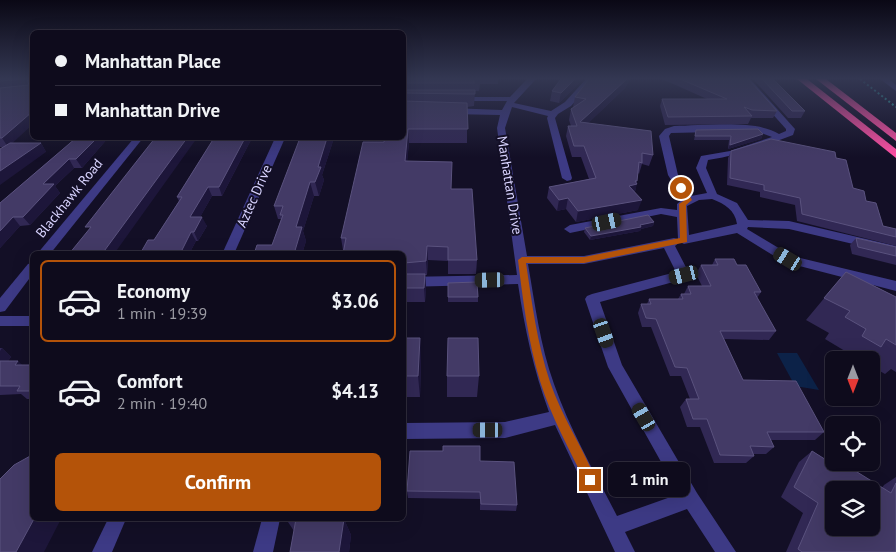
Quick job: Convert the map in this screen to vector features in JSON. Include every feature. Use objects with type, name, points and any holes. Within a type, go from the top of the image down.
[{"type":"highway","points":[[832,105],[896,155]]},
{"type":"highway","points":[[852,105],[896,138]]},
{"type":"street","points":[[442,110],[508,105],[552,114],[567,105]]},
{"type":"street","name":"Manhattan Drive","points":[[508,105],[501,128],[533,337],[546,383],[559,417],[625,552]]},
{"type":"street","points":[[713,196],[701,168],[704,158],[732,154],[790,133],[791,129],[768,105]]},
{"type":"street","points":[[552,114],[551,118],[568,178]]},
{"type":"street","points":[[689,200],[673,175],[664,136],[668,131],[674,129],[756,128],[769,131],[780,138]]},
{"type":"street","name":"Blackhawk Road","points":[[45,251],[136,140]]},
{"type":"street","name":"Aztec Drive","points":[[229,251],[279,140]]},
{"type":"street","points":[[684,240],[682,204],[697,197],[713,196],[732,204],[739,211],[740,226]]},
{"type":"street","points":[[570,229],[661,211],[682,214]]},
{"type":"street","points":[[522,260],[584,260],[668,244],[740,226],[789,225],[896,250]]},
{"type":"street","points":[[740,226],[788,259],[896,286]]},
{"type":"street","points":[[668,244],[684,275],[592,299],[615,367],[691,499],[726,552]]},
{"type":"street","points":[[0,307],[30,270]]},
{"type":"street","points":[[406,282],[525,280]]},
{"type":"street","points":[[0,321],[30,321]]},
{"type":"street","points":[[406,431],[505,430],[559,417]]},
{"type":"street","points":[[613,526],[691,499]]},
{"type":"street","points":[[102,552],[116,521]]},
{"type":"street","points":[[263,552],[271,521]]},
{"type":"water","points":[[777,353],[797,353],[819,390],[795,386]]},
{"type":"building","points":[[0,105],[30,105],[30,114],[0,138]]},
{"type":"building","points":[[406,105],[467,105],[468,129],[408,129],[405,161],[452,162],[451,189],[472,189],[477,260],[448,260],[448,247],[427,246],[426,261],[406,263],[406,251],[344,251],[346,238],[341,238],[363,142],[384,142],[384,140],[406,140]]},
{"type":"building","points":[[577,105],[599,105],[580,122],[651,131],[653,155],[642,153],[642,163],[639,162],[637,181],[635,181],[637,184],[629,186],[642,200],[578,211],[568,198],[559,200],[549,187],[596,178],[584,146],[574,146],[568,126],[577,126],[571,109]]},
{"type":"building","points":[[664,105],[771,105],[777,111],[752,110],[744,107],[752,116],[668,117]]},
{"type":"building","points":[[786,105],[799,105],[805,111],[792,111]]},
{"type":"building","points":[[758,129],[763,134],[730,145],[731,136],[695,136],[696,130]]},
{"type":"building","points":[[771,139],[835,152],[836,158],[846,160],[853,188],[864,191],[866,201],[876,203],[883,226],[896,229],[896,237],[802,214],[800,198],[764,190],[764,185],[730,178],[731,151]]},
{"type":"building","points":[[74,140],[95,140],[76,159],[69,159],[43,184],[54,184],[23,217],[13,217],[0,231],[0,203]]},
{"type":"building","points":[[153,140],[186,140],[104,251],[71,251],[91,227],[85,227]]},
{"type":"building","points":[[213,140],[244,140],[219,187],[208,187],[190,217],[202,217],[194,232],[191,232],[182,251],[142,251],[148,240],[154,240],[182,197],[177,197]]},
{"type":"building","points":[[299,140],[326,140],[318,167],[321,167],[315,182],[310,182],[296,227],[302,227],[295,251],[255,251],[257,245],[272,245],[283,215],[280,215],[283,206],[274,206]]},
{"type":"building","points":[[10,143],[41,143],[0,171],[0,149]]},
{"type":"building","points":[[648,215],[654,222],[640,225],[641,227],[591,236],[585,228]]},
{"type":"building","points":[[856,238],[896,247],[896,256],[858,247]]},
{"type":"building","points":[[715,259],[734,259],[737,265],[746,265],[761,292],[754,292],[776,331],[720,331],[743,380],[796,381],[824,432],[767,432],[774,447],[750,446],[754,456],[720,455],[707,419],[693,419],[686,399],[699,399],[687,368],[675,367],[656,319],[646,318],[641,304],[651,304],[649,299],[683,299],[681,294],[691,294],[688,286],[711,286],[701,265],[718,265]]},
{"type":"building","points":[[846,272],[896,297],[896,345],[886,339],[881,347],[862,336],[866,329],[845,317],[850,311],[824,298]]},
{"type":"building","points":[[406,274],[425,274],[424,288],[406,288]]},
{"type":"building","points":[[477,282],[478,297],[448,297],[448,283]]},
{"type":"building","points":[[406,338],[420,338],[418,376],[406,376]]},
{"type":"building","points":[[448,338],[478,338],[479,376],[447,376]]},
{"type":"building","points":[[0,361],[18,361],[15,365],[30,365],[30,391],[17,391],[20,386],[0,386]]},
{"type":"building","points":[[443,446],[480,446],[480,461],[514,462],[517,505],[481,504],[480,492],[407,491],[410,451],[443,451]]},
{"type":"building","points":[[812,451],[825,459],[825,471],[856,471],[872,481],[825,481],[825,536],[880,536],[880,486],[891,493],[896,483],[896,552],[802,552],[798,549],[818,503],[794,487]]},
{"type":"building","points":[[30,456],[30,521],[33,521],[16,552],[0,552],[0,479],[14,465]]},
{"type":"building","points":[[296,521],[344,521],[339,552],[290,552]]},
{"type":"route","points":[[590,480],[559,417],[546,383],[533,337],[522,260],[584,260],[632,252],[684,240],[682,204],[689,200],[681,188]]}]
